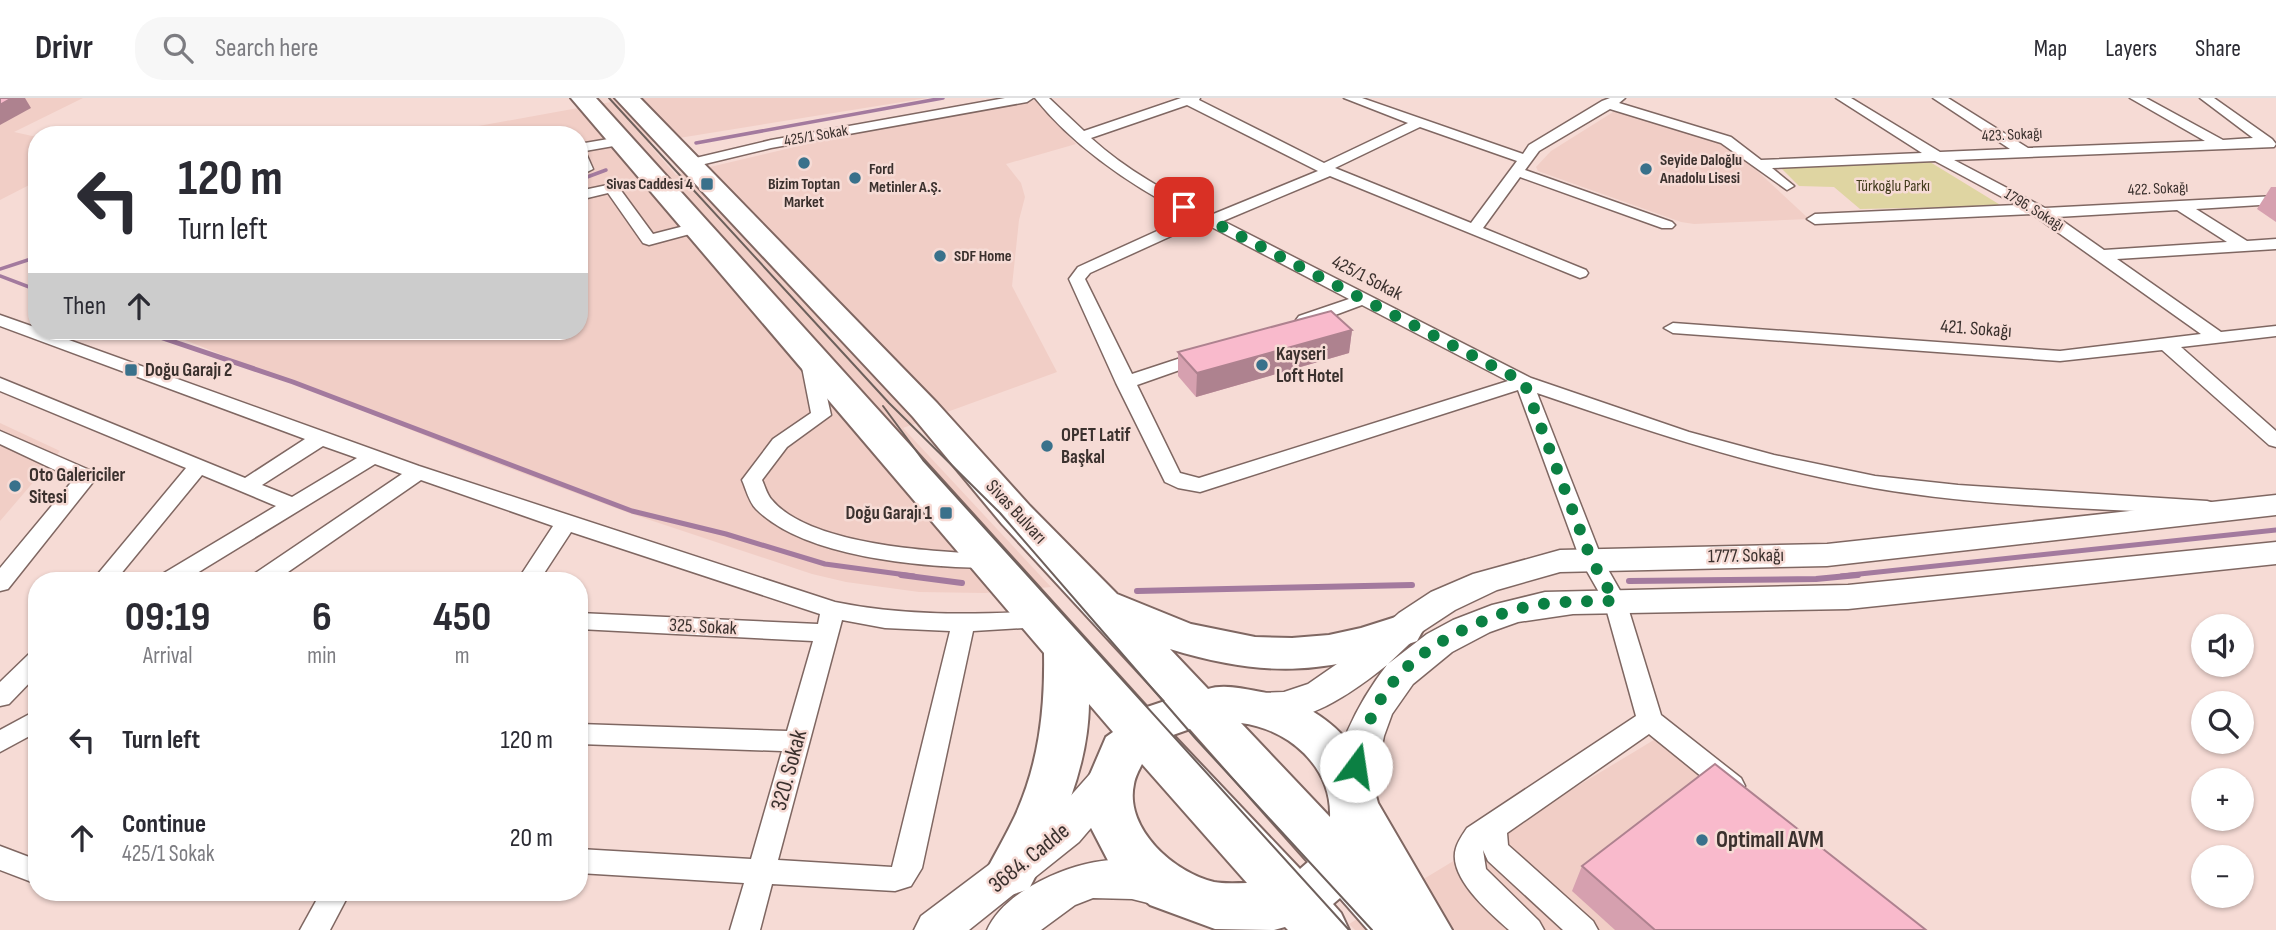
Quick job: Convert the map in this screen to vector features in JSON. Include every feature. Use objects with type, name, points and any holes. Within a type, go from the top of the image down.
[{"type":"highway","points":[[583,98],[1053,634],[1309,915]]},
{"type":"highway","name":"Sivas Bulvarı","points":[[627,98],[925,410],[1016,515],[1097,598],[1402,930]]},
{"type":"highway","points":[[1097,598],[1175,635],[1218,648],[1255,654],[1298,655],[1342,650],[1402,630]]},
{"type":"highway","points":[[1011,873],[1046,805],[1060,760],[1068,707],[1053,634]]},
{"type":"highway","points":[[1309,915],[1229,911],[1184,901],[1156,886],[1130,863],[1112,829],[1108,793],[1112,776],[1124,752],[1142,732],[1174,714],[1195,707],[1255,707],[1293,720],[1317,737],[1337,757],[1354,800],[1425,930]]},
{"type":"highway","points":[[1309,915],[1313,890],[1340,863],[1355,828],[1354,800]]},
{"type":"street","name":"425/1 Sokak","points":[[688,164],[771,144],[1027,98]]},
{"type":"street","name":"425/1 Sokak","points":[[1041,98],[1080,137],[1141,183],[1524,382],[1682,436],[1773,461],[1875,482],[1958,492],[2236,510]]},
{"type":"street","points":[[1350,98],[1667,225]]},
{"type":"street","name":"1796. Sokağı","points":[[1842,98],[1937,156],[2039,211],[2216,337]]},
{"type":"street","points":[[1939,98],[2024,152]]},
{"type":"street","points":[[2136,98],[2220,143]]},
{"type":"street","points":[[2206,98],[2272,145]]},
{"type":"street","points":[[1080,137],[1191,99],[1327,170],[1580,273]]},
{"type":"street","points":[[1474,230],[1541,142],[1613,101],[1726,140],[1787,186]]},
{"type":"street","points":[[1418,123],[1327,170],[1206,218],[1077,275],[1077,282],[1125,383],[1172,477],[1192,485],[1213,481],[1524,382],[1591,559],[1615,601],[1650,720],[1748,799]]},
{"type":"street","points":[[588,148],[620,141]]},
{"type":"street","name":"423. Sokağı","points":[[1758,164],[2220,143],[2272,145]]},
{"type":"street","points":[[588,194],[612,188],[649,240],[696,228]]},
{"type":"street","name":"422. Sokağı","points":[[1815,219],[2276,200]]},
{"type":"street","points":[[2179,205],[2245,246]]},
{"type":"street","points":[[2103,255],[2276,244]]},
{"type":"street","points":[[1288,326],[1364,299]]},
{"type":"street","points":[[0,320],[28,331]]},
{"type":"street","name":"421. Sokağı","points":[[1672,328],[2060,356],[2276,331]]},
{"type":"street","points":[[52,340],[830,621],[963,624],[1053,634]]},
{"type":"street","points":[[2165,343],[2276,441]]},
{"type":"street","points":[[1125,383],[1225,348]]},
{"type":"street","points":[[809,357],[821,415],[780,443],[752,480],[760,503],[775,515],[802,528],[870,550],[926,559],[989,561]]},
{"type":"street","points":[[0,384],[293,505]]},
{"type":"street","points":[[0,437],[87,477],[0,583]]},
{"type":"street","points":[[246,486],[321,438]]},
{"type":"street","points":[[182,572],[374,456]]},
{"type":"street","points":[[111,572],[199,466]]},
{"type":"street","points":[[272,572],[419,472]]},
{"type":"street","name":"1777. Sokağı","points":[[1255,707],[1284,706],[1321,694],[1353,673],[1402,630],[1443,601],[1485,582],[1560,561],[1827,555],[2276,505]]},
{"type":"street","points":[[534,572],[565,524]]},
{"type":"street","points":[[1354,800],[1361,742],[1369,720],[1392,682],[1419,655],[1448,637],[1507,611],[1550,603],[1848,597],[2276,553]]},
{"type":"street","name":"325. Sokak","points":[[588,621],[830,621]]},
{"type":"street","name":"320. Sokak","points":[[745,930],[830,621]]},
{"type":"street","points":[[588,861],[895,879],[906,873],[963,624]]},
{"type":"street","points":[[0,697],[28,669]]},
{"type":"street","points":[[1529,930],[1469,870],[1469,845],[1480,833],[1496,825],[1650,720]]},
{"type":"street","points":[[0,742],[28,725]]},
{"type":"street","points":[[588,734],[797,741]]},
{"type":"street","name":"3684. Cadde","points":[[936,930],[1065,830],[1112,776]]},
{"type":"street","points":[[1496,825],[1492,838],[1498,853],[1583,930]]},
{"type":"street","points":[[0,858],[28,869]]},
{"type":"street","points":[[1009,930],[1048,897],[1071,884],[1107,878],[1140,881],[1156,886]]},
{"type":"street","points":[[315,930],[332,901]]},
{"type":"shaded area","points":[[0,98],[83,98],[14,132],[28,135],[28,186],[0,200]]},
{"type":"shaded area","points":[[608,98],[927,98],[648,143],[676,175],[824,140],[1035,100],[1076,144],[1006,164],[1021,183],[1025,197],[1019,220],[1012,286],[1057,372],[903,428],[1051,587],[985,593],[919,592],[846,582],[812,574],[626,512],[185,340],[588,340],[588,126],[479,126],[611,102]]},
{"type":"shaded area","name":"Seyide Daloğlu Anadolu Lisesi","points":[[1618,109],[1727,143],[1809,219],[1694,224],[1681,222],[1538,171],[1536,167],[1551,151]]},
{"type":"shaded area","name":"Oto Galericiler Sitesi","points":[[0,423],[60,451],[0,521]]},
{"type":"shaded area","points":[[1667,732],[1914,930],[1355,930],[1349,924]]},
{"type":"green space","name":"Türkoğlu Parkı","points":[[1930,162],[2002,206],[1860,209],[1834,187],[1799,186],[1781,168]]},
{"type":"building","points":[[0,98],[12,98],[0,105]]},
{"type":"building","points":[[1331,311],[1352,330],[1197,373],[1178,352]]},
{"type":"building","name":"Optimall AVM","points":[[1715,764],[1926,930],[1655,930],[1582,866]]},
{"type":"waterway","points":[[696,143],[943,98]]},
{"type":"waterway","points":[[588,177],[606,170]]},
{"type":"waterway","points":[[0,269],[28,260]]},
{"type":"waterway","points":[[0,276],[28,287]]},
{"type":"waterway","points":[[169,340],[293,382],[632,511],[726,534],[825,564],[914,576]]},
{"type":"waterway","points":[[1841,576],[2276,530]]},
{"type":"waterway","points":[[901,575],[962,583]]},
{"type":"waterway","points":[[1629,581],[1816,579],[1858,575]]},
{"type":"waterway","points":[[1137,591],[1412,585]]},
{"type":"tram line","points":[[609,98],[889,403],[1000,513],[1196,739],[1372,930]]},
{"type":"tram line","points":[[883,406],[923,460],[1349,930]]},
{"type":"place","name":"Bizim Toptan Market","points":[[804,163]]},
{"type":"place","name":"Seyide Daloğlu Anadolu Lisesi","points":[[1646,169]]},
{"type":"place","name":"Ford Metinler A.Ş.","points":[[855,178]]},
{"type":"place","name":"Sivas Caddesi 4","points":[[707,184]]},
{"type":"place","name":"SDF Home","points":[[940,256]]},
{"type":"place","name":"Kayseri Loft Hotel","points":[[1262,365]]},
{"type":"place","name":"Doğu Garajı 2","points":[[131,370]]},
{"type":"place","name":"OPET Latif Başkal","points":[[1047,446]]},
{"type":"place","name":"Oto Galericiler Sitesi","points":[[15,486]]},
{"type":"place","name":"Doğu Garajı 1","points":[[946,513]]},
{"type":"place","name":"Optimall AVM","points":[[1702,840]]},
{"type":"route","points":[[1184,207],[1524,382],[1591,559],[1615,601],[1550,603],[1507,611],[1433,645],[1406,665],[1379,701],[1361,742],[1356,766]]}]
